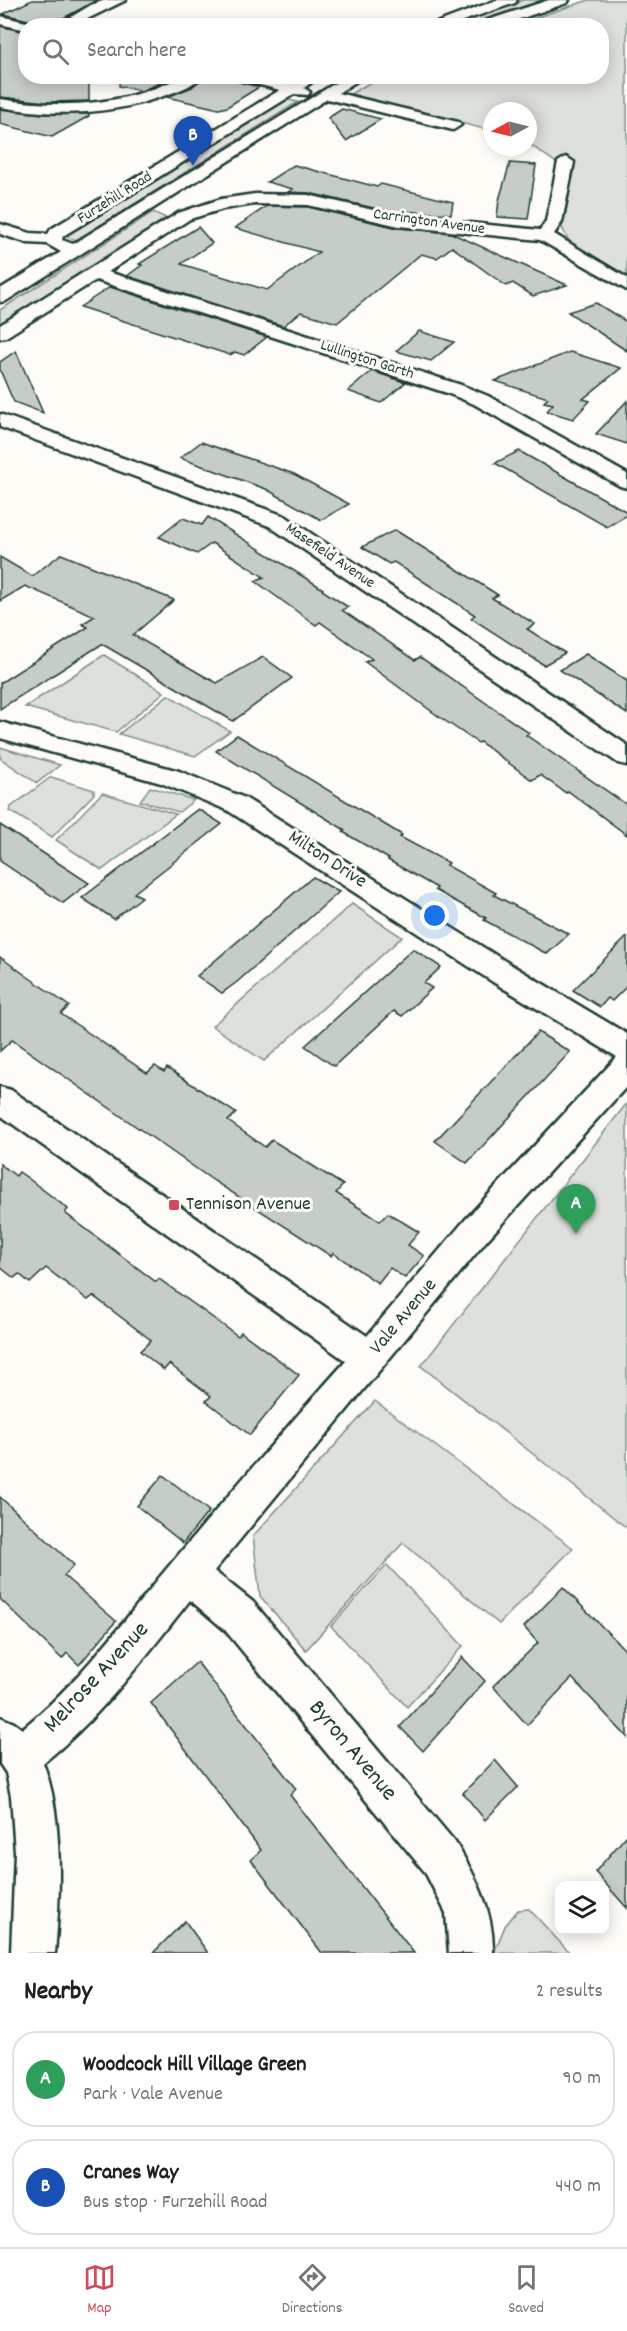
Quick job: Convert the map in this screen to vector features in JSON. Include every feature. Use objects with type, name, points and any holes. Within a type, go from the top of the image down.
[{"type":"street","points":[[77,18],[119,0]]},
{"type":"street","points":[[457,18],[510,0]]},
{"type":"street","points":[[509,18],[562,0]]},
{"type":"street","points":[[0,20],[18,24]]},
{"type":"street","points":[[0,103],[58,110],[101,108],[157,96],[180,84]]},
{"type":"street","points":[[272,84],[453,125]]},
{"type":"street","name":"Furzehill Road","points":[[74,251],[55,243],[53,239],[57,233],[300,84]]},
{"type":"street","name":"Furzehill Road","points":[[0,297],[344,84]]},
{"type":"street","points":[[544,235],[554,222],[566,162]]},
{"type":"street","name":"Carrington Avenue","points":[[184,216],[236,201],[277,198],[308,200],[410,222],[544,235],[627,285]]},
{"type":"street","points":[[148,204],[184,216]]},
{"type":"street","points":[[0,333],[184,216]]},
{"type":"street","points":[[0,230],[28,237],[53,239]]},
{"type":"street","name":"Lullington Garth","points":[[93,273],[454,389],[481,400],[627,482]]},
{"type":"street","name":"Masefield Avenue","points":[[0,420],[277,521],[627,757]]},
{"type":"street","name":"Milton Drive","points":[[0,730],[170,777],[236,804],[503,974],[627,1049]]},
{"type":"street","name":"Vale Avenue","points":[[189,1575],[287,1452],[370,1358],[476,1230],[627,1066]]},
{"type":"street","points":[[0,1099],[370,1358]]},
{"type":"street","name":"Melrose Avenue","points":[[10,1746],[54,1728],[95,1687],[189,1575]]},
{"type":"street","name":"Byron Avenue","points":[[189,1575],[239,1616],[440,1857],[466,1901],[472,1939],[471,1953]]},
{"type":"street","points":[[10,1746],[32,1794],[35,1833],[33,1953]]},
{"type":"shaded area","points":[[523,0],[548,0],[494,18],[470,18]]},
{"type":"shaded area","points":[[589,0],[627,0],[627,281],[570,243],[562,228],[574,172],[571,161],[555,162],[537,149],[537,102],[483,102],[483,129],[350,94],[368,84],[609,84],[609,18],[534,18]]},
{"type":"shaded area","points":[[285,99],[298,102],[77,240],[62,236]]},
{"type":"shaded area","points":[[153,212],[166,218],[0,328],[0,310]]},
{"type":"shaded area","points":[[104,655],[164,692],[116,732],[25,707]]},
{"type":"shaded area","points":[[168,695],[230,731],[195,756],[119,734]]},
{"type":"shaded area","points":[[0,747],[60,765],[37,783],[0,758]]},
{"type":"shaded area","points":[[51,777],[94,790],[94,794],[52,837],[10,811],[11,807]]},
{"type":"shaded area","points":[[150,787],[194,800],[179,812],[140,801]]},
{"type":"shaded area","points":[[102,793],[176,814],[102,870],[56,840]]},
{"type":"shaded area","points":[[352,904],[402,937],[264,1061],[212,1026]]},
{"type":"shaded area","points":[[627,1103],[627,1528],[421,1366]]},
{"type":"shaded area","points":[[375,1401],[573,1548],[499,1624],[403,1543],[306,1650],[260,1596],[253,1536]]},
{"type":"shaded area","points":[[387,1565],[463,1646],[407,1707],[331,1626]]},
{"type":"shaded area","points":[[529,1909],[570,1953],[494,1953],[505,1926],[518,1910]]},
{"type":"building","points":[[32,0],[98,0],[63,18],[20,18],[3,14]]},
{"type":"building","points":[[0,26],[18,30],[18,84],[89,84],[89,101],[47,102],[0,97]]},
{"type":"building","points":[[119,84],[157,84],[141,91],[119,86]]},
{"type":"building","points":[[195,84],[247,84],[259,87],[227,107],[219,109],[167,97]]},
{"type":"building","points":[[0,109],[43,114],[89,114],[89,116],[52,137],[0,124]]},
{"type":"building","points":[[342,109],[381,119],[346,141],[328,118]]},
{"type":"building","points":[[510,163],[536,165],[528,219],[497,217],[499,200]]},
{"type":"building","points":[[294,165],[377,187],[381,184],[453,202],[451,214],[400,211],[409,215],[399,214],[309,193],[288,192],[293,189],[267,182]]},
{"type":"building","points":[[267,206],[308,207],[398,228],[451,233],[567,285],[533,296],[513,283],[506,286],[452,247],[437,258],[421,254],[337,323],[301,312],[283,326],[127,276],[142,265],[139,264],[198,227],[212,243],[181,264],[267,290],[319,252],[235,228]]},
{"type":"building","points":[[110,287],[267,337],[244,355],[235,352],[230,355],[80,307]]},
{"type":"building","points":[[596,303],[627,322],[627,351],[568,312]]},
{"type":"building","points":[[419,331],[454,342],[431,361],[396,351]]},
{"type":"building","points":[[16,351],[43,413],[14,402],[12,398],[0,370],[0,362]]},
{"type":"building","points":[[570,352],[621,368],[583,399],[590,401],[573,419],[547,411],[553,404],[544,402],[548,398],[495,381]]},
{"type":"building","points":[[372,371],[405,383],[381,403],[348,391]]},
{"type":"building","points":[[627,401],[627,444],[596,434]]},
{"type":"building","points":[[201,442],[294,474],[349,504],[321,520],[266,489],[180,458]]},
{"type":"building","points":[[519,451],[627,512],[627,515],[607,527],[495,463]]},
{"type":"building","points":[[208,517],[323,589],[348,607],[342,610],[415,660],[420,657],[627,805],[627,835],[568,791],[566,793],[540,775],[532,780],[480,742],[478,743],[438,716],[365,662],[372,659],[320,622],[316,625],[306,618],[255,581],[264,577],[212,543],[197,554],[159,537],[183,518],[202,525]]},
{"type":"building","points":[[395,530],[498,595],[492,598],[535,624],[527,629],[565,653],[544,665],[471,618],[475,615],[394,562],[389,564],[362,547]]},
{"type":"building","points":[[61,554],[174,600],[133,635],[217,683],[263,657],[292,678],[233,721],[102,644],[0,709],[0,683],[88,627],[82,624],[95,616],[25,586],[0,601],[0,557],[32,576]]},
{"type":"building","points":[[586,654],[627,681],[627,714],[560,670]]},
{"type":"building","points":[[237,735],[402,835],[400,837],[449,863],[446,865],[496,893],[494,895],[569,934],[547,954],[484,920],[486,918],[435,890],[437,888],[388,860],[343,832],[345,830],[216,751]]},
{"type":"building","points":[[198,809],[222,824],[134,893],[142,897],[114,919],[82,898]]},
{"type":"building","points":[[0,825],[89,883],[63,903],[0,861]]},
{"type":"building","points":[[313,877],[339,892],[237,982],[222,993],[197,976]]},
{"type":"building","points":[[627,937],[627,986],[612,1001],[608,998],[600,1007],[573,990]]},
{"type":"building","points":[[413,949],[441,967],[424,983],[432,988],[402,1016],[394,1011],[334,1066],[305,1046]]},
{"type":"building","points":[[0,957],[69,1006],[61,1014],[147,1073],[155,1066],[164,1072],[167,1068],[236,1113],[228,1121],[265,1147],[272,1140],[343,1185],[336,1193],[380,1221],[388,1213],[419,1232],[408,1245],[424,1256],[405,1278],[390,1268],[378,1283],[333,1253],[331,1256],[214,1181],[12,1040],[0,1051]]},
{"type":"building","points":[[538,1032],[570,1052],[467,1163],[435,1141]]},
{"type":"building","points":[[0,1164],[16,1176],[19,1172],[29,1179],[68,1209],[65,1213],[156,1282],[159,1279],[238,1336],[241,1332],[299,1375],[250,1435],[206,1401],[211,1396],[169,1364],[164,1370],[140,1351],[151,1340],[93,1296],[88,1300],[46,1268],[30,1283],[19,1274],[14,1278],[0,1267]]},
{"type":"building","points":[[163,1475],[209,1511],[183,1543],[137,1506]]},
{"type":"building","points":[[0,1497],[74,1565],[64,1576],[116,1621],[79,1665],[67,1653],[62,1659],[0,1599]]},
{"type":"building","points":[[563,1587],[627,1652],[627,1737],[572,1678],[527,1725],[493,1686],[538,1643],[524,1627]]},
{"type":"building","points":[[462,1657],[485,1681],[423,1751],[400,1727]]},
{"type":"building","points":[[197,1662],[296,1789],[290,1795],[414,1953],[322,1953],[251,1860],[261,1850],[151,1703]]},
{"type":"building","points":[[495,1760],[518,1787],[485,1820],[463,1793]]},
{"type":"building","points":[[627,1835],[627,1908],[609,1888],[609,1881],[603,1881],[595,1872]]},
{"type":"building","points":[[185,1921],[208,1953],[153,1953]]},
{"type":"place","name":"Cranes Way","points":[[193,166]]},
{"type":"place","name":"Tennison Avenue","points":[[174,1205]]},
{"type":"place","name":"Woodcock Hill Village Green","points":[[576,1234]]}]
